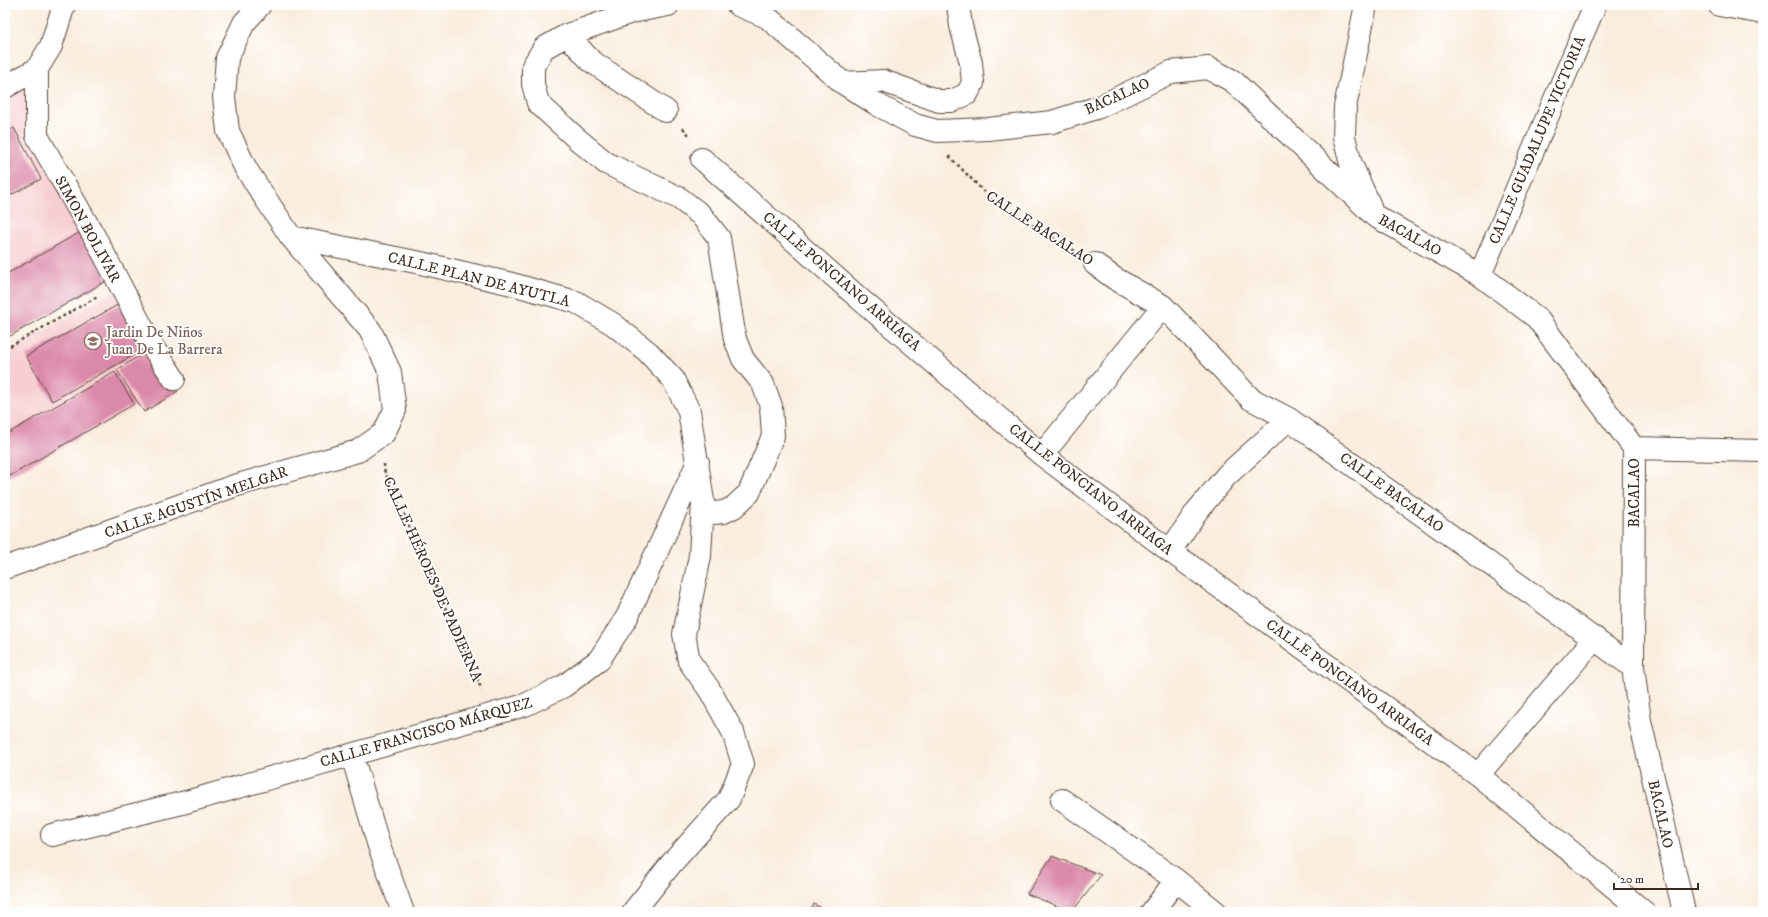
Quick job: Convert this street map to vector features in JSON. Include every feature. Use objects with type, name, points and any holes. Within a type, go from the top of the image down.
[{"type":"street","points":[[5,87],[37,70],[51,46],[64,5]]},
{"type":"street","points":[[260,5],[244,23],[227,58],[224,97],[228,131],[246,168],[291,237],[370,330],[390,372],[395,410],[384,433]]},
{"type":"street","points":[[668,5],[632,12],[567,34],[544,48],[533,66],[533,84],[538,103],[606,163],[679,198],[701,215],[719,238],[735,339],[743,359],[763,384],[771,406],[773,436],[749,493],[734,507],[724,512],[702,514]]},
{"type":"street","name":"BACALAO","points":[[738,5],[767,17],[843,83],[878,105],[915,125],[937,131],[988,129],[1052,122],[1099,107],[1171,72],[1208,68],[1233,81],[1375,216],[1480,275],[1538,318],[1634,448],[1634,667],[1640,721],[1684,912]]},
{"type":"street","points":[[843,83],[883,81],[938,101],[952,101],[967,94],[973,83],[971,63],[961,26],[958,5]]},
{"type":"street","points":[[1366,5],[1344,107],[1344,137],[1351,164],[1375,216]]},
{"type":"street","name":"CALLE GUADALUPE VICTORIA","points":[[1480,275],[1595,5]]},
{"type":"street","points":[[1719,5],[1763,13]]},
{"type":"street","points":[[567,34],[591,61],[666,111]]},
{"type":"street","name":"SIMON BOLIVAR","points":[[37,70],[37,136],[152,346],[174,379]]},
{"type":"street","name":"CALLE PONCIANO ARRIAGA","points":[[702,159],[861,300],[1042,455],[1170,551],[1478,774],[1644,912]]},
{"type":"street","name":"CALLE PLAN DE AYUTLA","points":[[291,237],[421,263],[512,284],[576,302],[613,324],[648,352],[673,379],[689,411],[703,501],[700,556],[684,634],[689,661],[709,688],[733,732],[743,764],[729,799],[671,864],[633,912]]},
{"type":"street","name":"CALLE BACALAO","points":[[1095,264],[1114,278],[1163,306],[1251,399],[1289,419],[1634,667]]},
{"type":"street","points":[[1042,455],[1163,306]]},
{"type":"street","points":[[1170,551],[1197,511],[1227,475],[1289,419]]},
{"type":"street","name":"CALLE AGUSTÍN MELGAR","points":[[5,568],[234,486],[358,451],[384,433]]},
{"type":"street","points":[[1634,448],[1763,451]]},
{"type":"street","name":"CALLE FRANCISCO MÁRQUEZ","points":[[52,835],[186,802],[492,715],[525,705],[564,686],[598,660],[627,617],[698,462]]},
{"type":"street","points":[[1478,774],[1595,638]]},
{"type":"street","points":[[352,754],[379,846],[403,912]]},
{"type":"street","points":[[1062,800],[1176,880],[1216,912]]},
{"type":"street","points":[[1152,912],[1176,880]]},
{"type":"path","points":[[666,111],[689,133],[695,152],[702,159]]},
{"type":"path","name":"CALLE BACALAO","points":[[937,131],[943,151],[995,203],[1095,264]]},
{"type":"path","points":[[5,349],[119,285]]},
{"type":"path","name":"CALLE HÉROES DE PADIERNA","points":[[384,433],[384,470],[492,715]]},
{"type":"shaded area","points":[[28,78],[82,231],[5,339],[5,91]]},
{"type":"shaded area","points":[[118,289],[146,339],[180,391],[145,414],[136,407],[9,477],[5,471],[5,353]]},
{"type":"building","points":[[14,128],[41,179],[5,198],[5,133]]},
{"type":"building","points":[[82,231],[108,280],[5,339],[5,275]]},
{"type":"building","points":[[123,302],[148,347],[52,401],[26,356]]},
{"type":"building","points":[[150,349],[178,391],[144,412],[117,370]]},
{"type":"building","points":[[115,372],[134,404],[10,476],[5,467],[5,435]]},
{"type":"building","points":[[1052,856],[1101,875],[1072,912],[1027,894]]},
{"type":"building","points":[[814,904],[829,912],[810,912]]},
{"type":"place","name":"Jardin De Niños Juan De La Barrera","points":[[93,341]]}]
